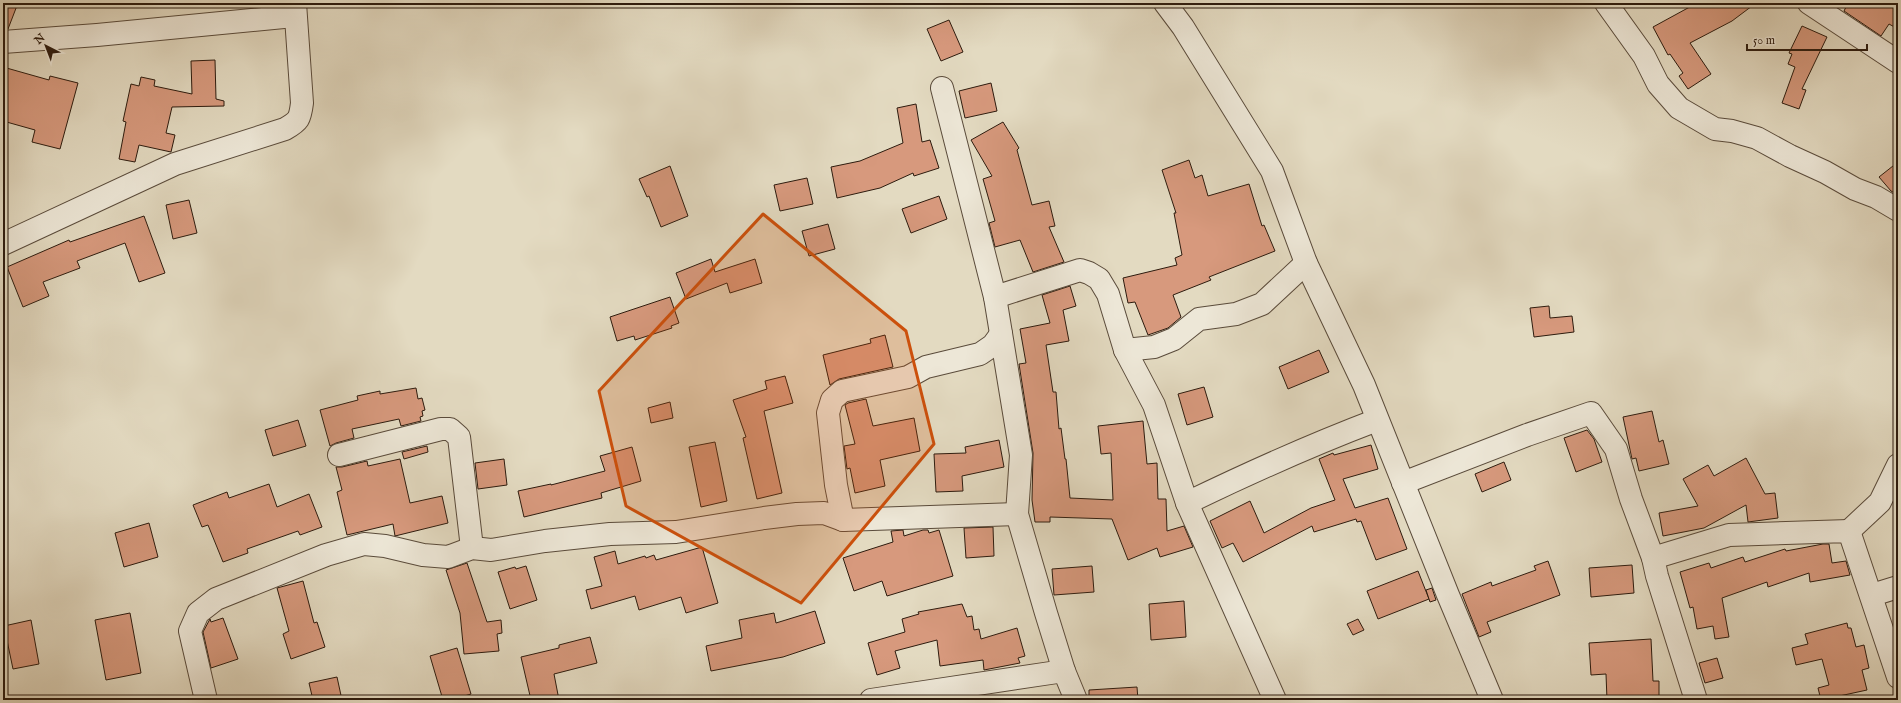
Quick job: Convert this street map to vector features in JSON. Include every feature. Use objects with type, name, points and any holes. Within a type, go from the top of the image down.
[{"type":"street","points":[[1165,3],[1183,27],[1272,171],[1306,263],[1364,385],[1402,483],[1492,700]]},
{"type":"street","points":[[1606,3],[1644,56],[1658,84],[1679,108],[1715,129],[1732,131],[1757,138],[1790,156],[1825,172],[1855,189],[1876,197],[1898,210]]},
{"type":"street","points":[[1809,3],[1898,62]]},
{"type":"street","points":[[3,42],[97,35],[294,10],[302,103],[300,117],[295,123],[285,129],[175,164],[3,244]]},
{"type":"street","points":[[942,88],[995,297],[1021,455],[1017,514],[1064,671],[1076,700]]},
{"type":"street","points":[[1125,350],[1154,347],[1174,338],[1199,319],[1236,314],[1262,304],[1306,263]]},
{"type":"street","points":[[995,297],[1080,270],[1099,279],[1108,294],[1125,350],[1154,405],[1187,503],[1275,700]]},
{"type":"street","points":[[843,520],[836,484],[828,413],[832,400],[842,391],[908,377],[926,367],[980,354],[993,345],[1001,334]]},
{"type":"street","points":[[1402,483],[1527,435],[1591,413],[1616,449],[1631,499],[1653,558],[1657,576],[1696,700]]},
{"type":"street","points":[[1187,503],[1299,450],[1377,420]]},
{"type":"street","points":[[339,455],[441,429],[450,429],[458,437],[472,548]]},
{"type":"street","points":[[1653,558],[1729,535],[1849,531],[1880,502],[1898,465]]},
{"type":"street","points":[[206,700],[190,631],[198,613],[216,599],[326,555],[364,544],[384,546],[423,555],[448,557],[472,548],[491,550],[545,541],[610,534],[676,532],[797,514],[824,513],[843,520],[1017,514]]},
{"type":"street","points":[[1849,531],[1872,595],[1898,677]]},
{"type":"street","points":[[1872,595],[1898,587]]},
{"type":"street","points":[[871,700],[1064,671]]},
{"type":"highlighted area","points":[[763,214],[906,331],[934,444],[801,603],[626,506],[599,391]]},
{"type":"building","points":[[3,3],[18,3],[8,29],[3,29]]},
{"type":"building","points":[[1697,3],[1756,3],[1732,21],[1690,43],[1711,74],[1688,89],[1679,76],[1683,73],[1670,54],[1668,55],[1653,27]]},
{"type":"building","points":[[1848,3],[1898,3],[1898,29],[1889,24],[1881,36],[1844,11]]},
{"type":"building","points":[[949,20],[963,52],[941,61],[927,29]]},
{"type":"building","points":[[1802,26],[1827,37],[1802,89],[1806,90],[1799,109],[1782,103],[1795,67],[1788,64],[1792,54],[1789,53]]},
{"type":"building","points":[[215,60],[216,99],[224,101],[224,106],[172,107],[166,133],[175,135],[171,152],[139,145],[135,162],[119,159],[126,122],[123,121],[131,84],[139,86],[141,77],[155,80],[154,86],[192,94],[191,61]]},
{"type":"building","points":[[3,67],[49,80],[50,76],[78,83],[60,149],[32,142],[35,130],[3,121]]},
{"type":"building","points":[[991,83],[997,111],[965,118],[959,91]]},
{"type":"building","points":[[916,104],[922,142],[930,140],[939,168],[914,176],[913,173],[880,188],[837,198],[831,167],[860,161],[903,143],[897,108]]},
{"type":"building","points":[[1003,122],[1019,148],[1017,150],[1032,205],[1049,201],[1055,226],[1049,227],[1064,262],[1033,272],[1020,240],[995,247],[989,223],[995,221],[983,179],[992,176],[971,140]]},
{"type":"building","points":[[1189,160],[1195,178],[1202,175],[1208,196],[1249,184],[1262,226],[1264,225],[1275,251],[1209,277],[1211,280],[1173,295],[1181,317],[1168,328],[1148,335],[1135,302],[1128,303],[1123,278],[1177,265],[1175,258],[1182,255],[1174,213],[1176,213],[1162,170]]},
{"type":"building","points":[[1898,162],[1898,195],[1891,191],[1879,177]]},
{"type":"building","points":[[670,166],[688,216],[661,227],[649,196],[647,197],[639,179]]},
{"type":"building","points":[[807,178],[813,204],[780,211],[774,185]]},
{"type":"building","points":[[939,196],[947,219],[911,233],[902,209]]},
{"type":"building","points":[[189,200],[197,233],[173,239],[166,205]]},
{"type":"building","points":[[144,216],[165,273],[139,282],[125,243],[77,261],[80,268],[43,282],[49,296],[23,307],[7,267],[69,240],[70,242]]},
{"type":"building","points":[[828,224],[835,249],[809,256],[802,231]]},
{"type":"building","points":[[711,259],[715,272],[755,259],[762,283],[730,293],[727,283],[686,299],[676,273]]},
{"type":"building","points":[[1070,286],[1076,306],[1063,310],[1069,341],[1046,345],[1053,392],[1056,392],[1059,429],[1061,428],[1070,498],[1113,500],[1111,453],[1101,454],[1098,426],[1143,421],[1147,464],[1157,463],[1158,499],[1166,499],[1167,531],[1184,526],[1193,547],[1160,557],[1157,548],[1128,560],[1112,519],[1050,517],[1050,522],[1035,522],[1032,500],[1033,453],[1019,364],[1026,363],[1020,329],[1050,323],[1042,295]]},
{"type":"building","points":[[670,297],[679,323],[671,326],[672,328],[635,340],[634,336],[617,341],[610,317]]},
{"type":"building","points":[[1549,306],[1550,318],[1572,316],[1574,332],[1534,337],[1530,308]]},
{"type":"building","points":[[885,335],[893,367],[839,379],[830,385],[823,355],[871,343],[870,339]]},
{"type":"building","points":[[1319,350],[1329,372],[1288,389],[1279,367]]},
{"type":"building","points":[[785,376],[793,403],[764,411],[782,493],[757,499],[743,438],[746,437],[733,400],[767,389],[765,381]]},
{"type":"building","points":[[1204,387],[1213,417],[1187,425],[1178,394]]},
{"type":"building","points":[[416,388],[418,399],[422,398],[425,410],[422,411],[423,416],[420,417],[421,421],[401,426],[399,419],[352,429],[354,438],[330,446],[320,410],[358,400],[357,396],[380,391],[380,394]]},
{"type":"building","points":[[866,399],[873,426],[914,418],[920,451],[880,460],[885,486],[855,493],[850,468],[847,469],[844,446],[855,444],[845,405]]},
{"type":"building","points":[[670,402],[673,418],[651,423],[648,408]]},
{"type":"building","points":[[1652,411],[1659,442],[1663,440],[1669,464],[1639,471],[1636,458],[1632,459],[1623,417]]},
{"type":"building","points":[[298,420],[306,446],[273,456],[265,430]]},
{"type":"building","points":[[1587,430],[1594,439],[1602,462],[1576,472],[1564,438]]},
{"type":"building","points":[[999,440],[1004,467],[962,476],[963,491],[936,492],[934,454],[966,453],[965,447]]},
{"type":"building","points":[[715,442],[727,501],[701,507],[689,447]]},
{"type":"building","points":[[1371,445],[1378,469],[1343,479],[1355,508],[1388,498],[1407,549],[1376,560],[1361,521],[1357,522],[1356,519],[1314,532],[1312,526],[1243,562],[1233,543],[1222,548],[1210,521],[1250,501],[1264,533],[1311,508],[1335,500],[1319,459],[1333,453],[1334,455]]},
{"type":"building","points":[[427,446],[428,452],[404,459],[402,452]]},
{"type":"building","points":[[632,447],[641,481],[601,493],[602,498],[524,517],[518,491],[551,485],[605,471],[600,456]]},
{"type":"building","points":[[1746,458],[1765,494],[1775,493],[1778,518],[1748,522],[1746,505],[1704,528],[1663,536],[1659,513],[1698,506],[1683,479],[1708,465],[1714,476]]},
{"type":"building","points":[[400,459],[410,503],[442,496],[448,523],[395,536],[393,524],[347,535],[337,492],[342,490],[336,467],[367,461],[368,466]]},
{"type":"building","points":[[504,459],[507,485],[478,489],[475,463]]},
{"type":"building","points":[[1504,462],[1511,480],[1482,492],[1475,474]]},
{"type":"building","points":[[269,484],[277,507],[309,494],[322,527],[300,535],[298,531],[247,549],[248,553],[223,562],[208,525],[202,527],[193,505],[227,492],[229,498]]},
{"type":"building","points":[[149,523],[158,557],[124,567],[115,533]]},
{"type":"building","points":[[993,527],[994,556],[966,558],[964,528]]},
{"type":"building","points":[[903,530],[904,536],[923,530],[928,530],[929,533],[939,530],[953,576],[887,596],[882,581],[854,591],[843,558],[893,542],[891,531]]},
{"type":"building","points":[[1829,544],[1832,563],[1846,561],[1850,575],[1810,582],[1809,573],[1768,587],[1767,582],[1722,598],[1729,637],[1715,639],[1713,626],[1697,629],[1693,607],[1690,608],[1680,572],[1709,563],[1711,568],[1743,557],[1745,562],[1785,549],[1786,551]]},
{"type":"building","points":[[702,547],[718,603],[686,613],[681,597],[639,610],[635,596],[591,609],[586,590],[602,586],[594,557],[615,551],[618,564],[645,556],[646,558],[654,555],[656,560]]},
{"type":"building","points":[[1548,561],[1560,595],[1487,622],[1491,632],[1479,637],[1462,594],[1491,582],[1492,586],[1536,570],[1534,566]]},
{"type":"building","points":[[467,563],[487,622],[501,620],[502,633],[497,634],[499,651],[464,654],[460,613],[446,570]]},
{"type":"building","points":[[1632,565],[1634,593],[1591,597],[1589,568]]},
{"type":"building","points":[[526,566],[537,600],[510,609],[498,572],[515,567],[516,569]]},
{"type":"building","points":[[1092,566],[1094,592],[1054,595],[1052,569]]},
{"type":"building","points":[[1418,571],[1429,599],[1378,619],[1367,591]]},
{"type":"building","points":[[303,581],[314,623],[317,622],[325,647],[291,659],[283,634],[289,631],[277,588]]},
{"type":"building","points":[[1432,588],[1436,600],[1430,602],[1426,590]]},
{"type":"building","points":[[1184,601],[1186,637],[1151,640],[1149,604]]},
{"type":"building","points":[[962,604],[967,617],[972,616],[974,630],[979,629],[981,639],[1017,628],[1025,656],[1018,658],[1020,663],[984,670],[983,660],[940,666],[937,640],[895,651],[900,668],[877,675],[868,643],[905,632],[902,619],[919,614],[918,612]]},
{"type":"building","points":[[815,611],[825,643],[783,657],[711,671],[706,646],[742,638],[739,620],[774,613],[776,623]]},
{"type":"building","points":[[130,613],[141,673],[106,680],[95,620]]},
{"type":"building","points":[[223,618],[238,659],[211,668],[203,632],[210,619],[211,622]]},
{"type":"building","points":[[1358,619],[1364,630],[1353,635],[1347,624]]},
{"type":"building","points":[[31,620],[39,664],[13,669],[4,626]]},
{"type":"building","points":[[1847,623],[1848,628],[1851,628],[1856,647],[1864,645],[1869,668],[1862,670],[1867,690],[1821,700],[1818,688],[1829,685],[1822,659],[1796,665],[1792,648],[1808,644],[1805,634]]},
{"type":"building","points":[[590,637],[597,663],[554,674],[559,700],[531,700],[521,657],[559,648],[559,645]]},
{"type":"building","points":[[1651,639],[1653,681],[1659,681],[1659,700],[1607,700],[1606,674],[1591,675],[1589,643]]},
{"type":"building","points":[[457,648],[471,694],[451,700],[443,700],[430,656]]},
{"type":"building","points":[[1717,658],[1723,678],[1705,683],[1699,663]]},
{"type":"building","points":[[337,677],[342,700],[313,700],[309,683]]},
{"type":"building","points":[[1137,687],[1138,700],[1089,700],[1089,690]]}]
